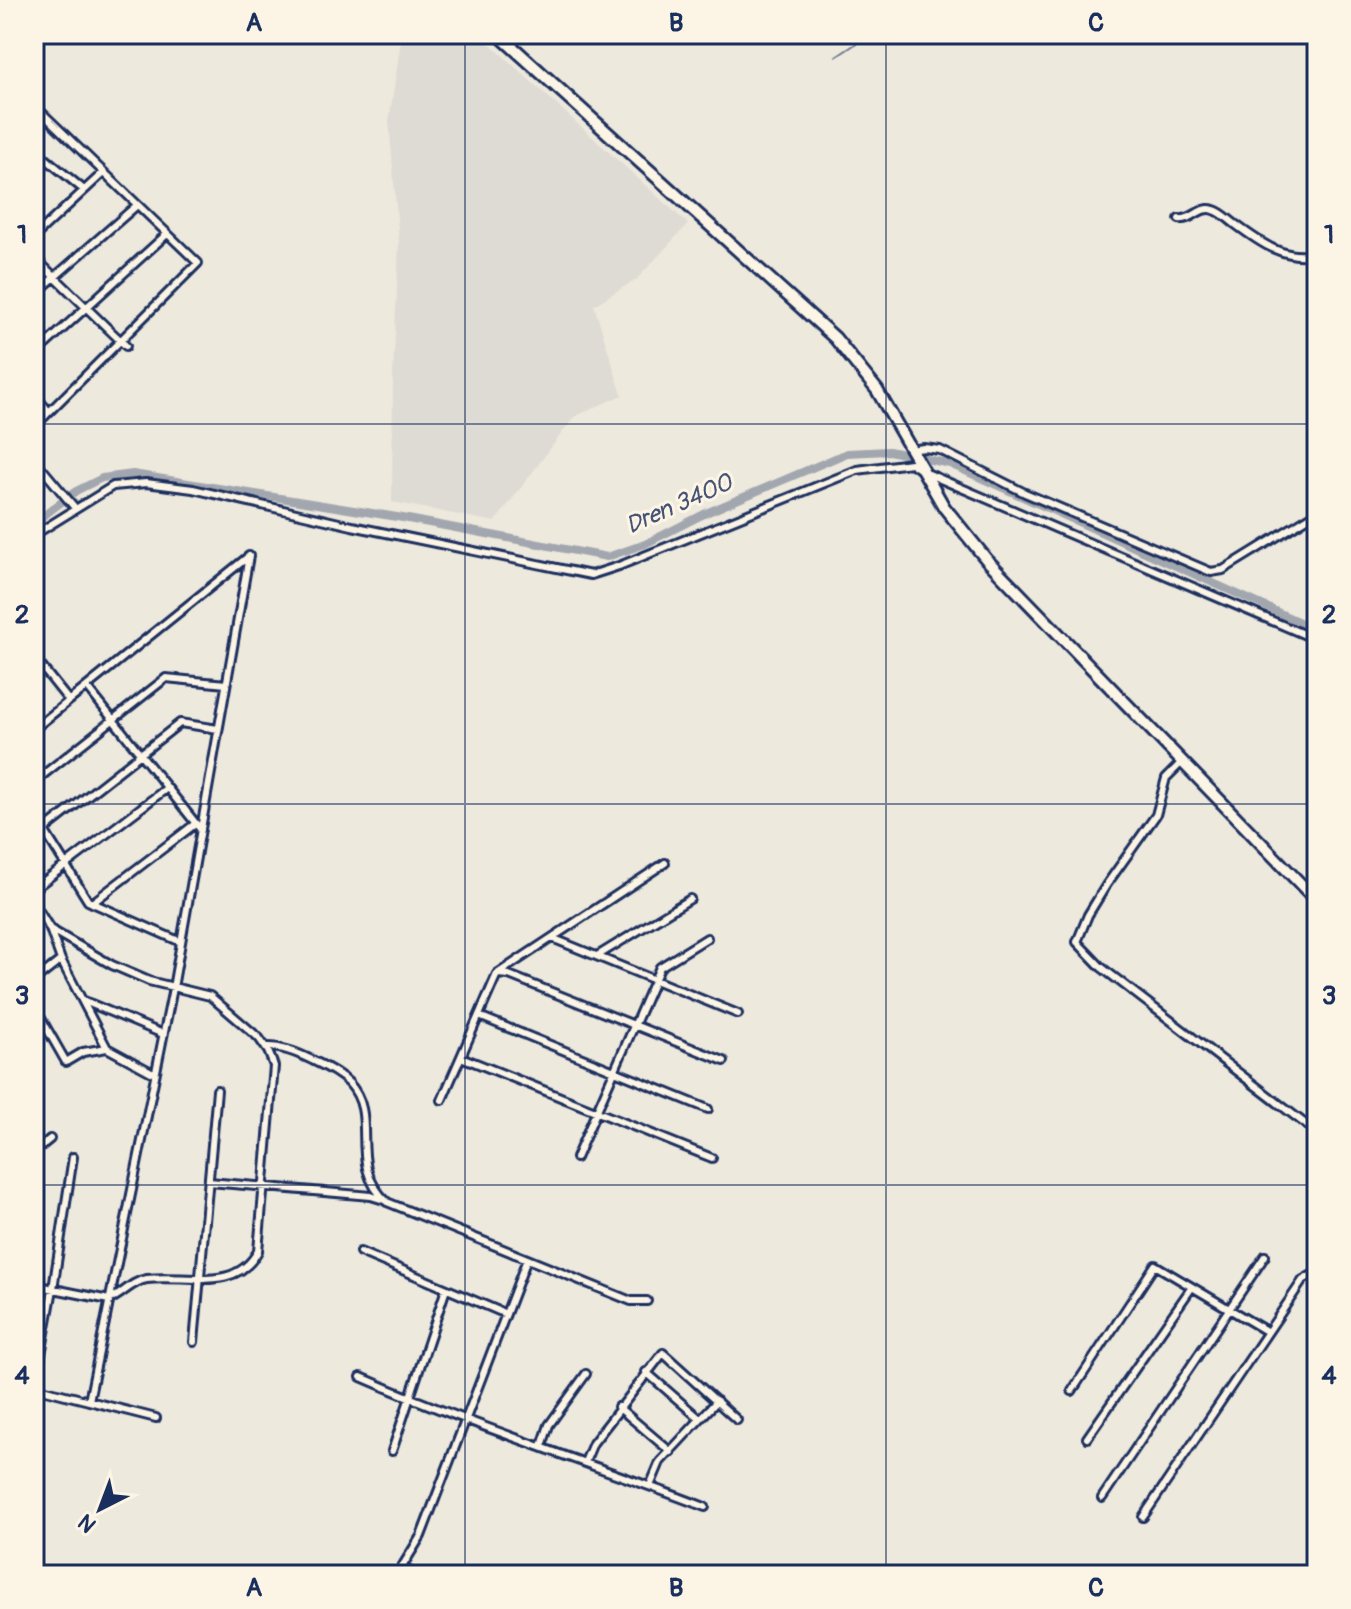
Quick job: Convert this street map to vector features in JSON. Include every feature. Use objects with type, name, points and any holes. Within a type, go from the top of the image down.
[{"type":"main road","points":[[498,34],[835,338],[877,390],[951,517],[987,560],[1317,901]]},
{"type":"street","points":[[34,105],[198,263],[123,344],[34,427]]},
{"type":"street","points":[[34,149],[84,190]]},
{"type":"street","points":[[34,161],[41,155]]},
{"type":"street","points":[[34,237],[103,173]]},
{"type":"street","points":[[34,295],[136,206]]},
{"type":"street","points":[[1179,219],[1190,219],[1203,210],[1215,210],[1254,238],[1286,254],[1316,255]]},
{"type":"street","points":[[34,355],[167,234]]},
{"type":"street","points":[[34,257],[123,344]]},
{"type":"street","points":[[34,394],[49,412]]},
{"type":"street","points":[[911,452],[924,448],[940,450],[1025,493],[1211,572],[1223,570],[1317,512]]},
{"type":"street","points":[[34,459],[75,508]]},
{"type":"street","points":[[34,535],[113,486],[146,483],[193,489],[352,526],[591,575],[857,470],[911,463],[1317,640]]},
{"type":"street","points":[[34,729],[249,556],[198,827],[173,988],[89,1401]]},
{"type":"street","points":[[34,657],[69,701]]},
{"type":"street","points":[[34,782],[166,678],[226,684]]},
{"type":"street","points":[[87,687],[198,827]]},
{"type":"street","points":[[44,830],[180,723],[218,729]]},
{"type":"street","points":[[1183,761],[1166,778],[1156,815],[1107,884],[1088,915],[1077,942],[1101,967],[1317,1133]]},
{"type":"street","points":[[34,889],[167,788]]},
{"type":"street","points":[[34,814],[88,901],[181,942]]},
{"type":"street","points":[[92,903],[198,827]]},
{"type":"street","points":[[442,1100],[497,974],[665,863]]},
{"type":"street","points":[[597,956],[690,899]]},
{"type":"street","points":[[34,903],[50,929],[61,960],[107,1048],[155,1074]]},
{"type":"street","points":[[34,1285],[109,1300],[145,1279],[221,1279],[234,1275],[253,1261],[258,1251],[274,1066],[266,1047],[253,1032],[210,996],[201,991],[173,988],[112,965],[50,929]]},
{"type":"street","points":[[552,938],[738,1014]]},
{"type":"street","points":[[576,1158],[660,967],[707,938]]},
{"type":"street","points":[[34,981],[61,960]]},
{"type":"street","points":[[497,974],[509,975],[724,1061]]},
{"type":"street","points":[[82,999],[163,1034]]},
{"type":"street","points":[[34,1006],[66,1062],[83,1052],[107,1048]]},
{"type":"street","points":[[479,1016],[708,1109]]},
{"type":"street","points":[[266,1047],[279,1047],[301,1055],[348,1082],[362,1109],[366,1168],[373,1186],[387,1202]]},
{"type":"street","points":[[461,1057],[712,1158]]},
{"type":"street","points":[[194,1342],[217,1090]]},
{"type":"street","points":[[34,1152],[50,1139]]},
{"type":"street","points":[[73,1157],[34,1388],[156,1418]]},
{"type":"street","points":[[209,1182],[371,1196],[631,1301],[647,1301]]},
{"type":"street","points":[[360,1252],[506,1314]]},
{"type":"street","points":[[1102,1498],[1265,1256]]},
{"type":"street","points":[[397,1575],[421,1536],[527,1259]]},
{"type":"street","points":[[1072,1391],[1155,1265],[1268,1332]]},
{"type":"street","points":[[1143,1517],[1303,1280],[1312,1275],[1317,1277]]},
{"type":"street","points":[[1087,1438],[1192,1287]]},
{"type":"street","points":[[392,1451],[446,1289]]},
{"type":"street","points":[[585,1462],[593,1443],[618,1407],[663,1353],[737,1420]]},
{"type":"street","points":[[646,1372],[700,1419]]},
{"type":"street","points":[[542,1446],[549,1425],[586,1374]]},
{"type":"street","points":[[361,1377],[466,1420],[705,1507]]},
{"type":"street","points":[[650,1486],[660,1462],[717,1401]]},
{"type":"street","points":[[618,1407],[671,1452]]},
{"type":"street","points":[[402,1567],[416,1575]]},
{"type":"shaded area","points":[[402,34],[479,34],[688,224],[637,279],[594,305],[622,395],[574,417],[495,522],[392,502],[399,242],[389,121]]},
{"type":"waterway","points":[[836,57],[857,43],[863,34]]},
{"type":"waterway","name":"Dren 3400","points":[[34,523],[76,491],[102,478],[133,474],[403,518],[607,557],[645,544],[706,513],[847,453],[889,451],[950,464],[1317,630]]}]
